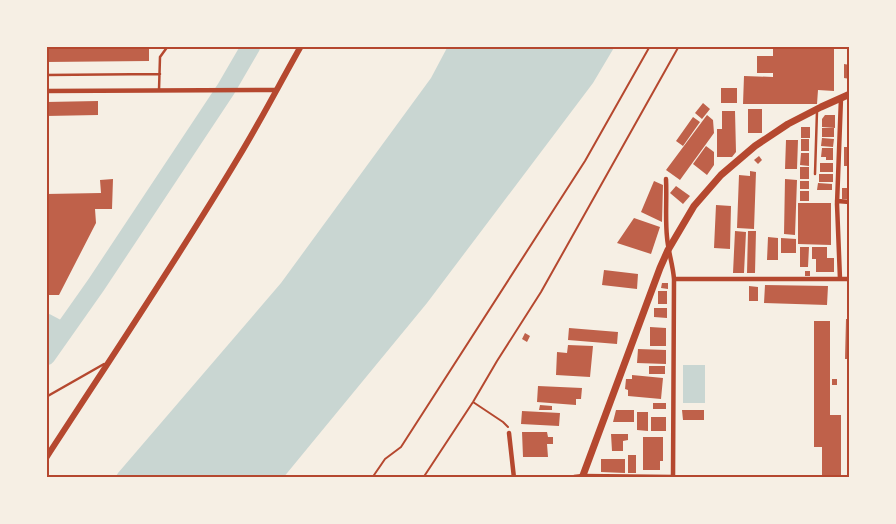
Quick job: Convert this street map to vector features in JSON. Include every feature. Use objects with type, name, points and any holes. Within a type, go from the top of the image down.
[{"type":"main road","points":[[46,458],[158,287],[212,200],[301,46]]},
{"type":"main road","points":[[583,477],[660,268],[668,250],[694,206],[721,176],[755,146],[788,124],[850,94]]},
{"type":"street","points":[[46,91],[276,90]]},
{"type":"street","points":[[840,279],[837,201],[841,98]]},
{"type":"street","points":[[509,433],[514,478],[673,478],[674,279],[668,250],[666,178]]},
{"type":"street","points":[[837,201],[850,202]]},
{"type":"street","points":[[674,279],[850,279]]},
{"type":"lane","points":[[159,90],[160,57],[168,46]]},
{"type":"lane","points":[[46,75],[160,74]]},
{"type":"lane","points":[[815,174],[817,109]]},
{"type":"lane","points":[[46,398],[108,362]]},
{"type":"path","points":[[372,478],[385,459],[402,447],[585,161],[650,46]]},
{"type":"path","points":[[423,478],[473,402],[497,360],[546,284],[679,46]]},
{"type":"path","points":[[473,402],[503,422],[508,427],[509,433]]},
{"type":"shaded area","points":[[448,46],[615,46],[593,83],[427,303],[283,478],[115,478],[281,283],[431,78]]},
{"type":"shaded area","points":[[683,365],[705,365],[705,403],[683,403]]},
{"type":"building","points":[[46,46],[149,46],[149,61],[46,62]]},
{"type":"building","points":[[808,46],[834,46],[834,91],[818,90],[817,104],[743,104],[744,76],[773,77],[773,73],[757,73],[757,56],[773,56],[773,49],[808,49]]},
{"type":"building","points":[[844,64],[850,65],[850,79],[844,78]]},
{"type":"building","points":[[721,88],[737,88],[737,103],[721,103]]},
{"type":"building","points":[[98,101],[98,115],[46,116],[46,102]]},
{"type":"building","points":[[703,103],[710,109],[702,119],[695,113]]},
{"type":"building","points":[[748,109],[762,109],[762,133],[748,133]]},
{"type":"building","points":[[722,111],[735,111],[736,152],[732,157],[717,157],[717,129],[722,129]]},
{"type":"building","points":[[707,115],[713,120],[714,133],[680,180],[666,170]]},
{"type":"building","points":[[825,115],[835,115],[835,128],[822,127],[822,119]]},
{"type":"building","points":[[693,117],[700,122],[683,146],[676,141]]},
{"type":"building","points":[[801,127],[810,127],[810,138],[801,138]]},
{"type":"building","points":[[822,128],[834,128],[834,137],[822,137]]},
{"type":"building","points":[[822,138],[834,139],[833,147],[821,146]]},
{"type":"building","points":[[801,139],[809,139],[809,151],[801,151]]},
{"type":"building","points":[[786,140],[798,140],[797,169],[785,169]]},
{"type":"building","points":[[706,146],[714,152],[714,165],[707,175],[693,164]]},
{"type":"building","points":[[844,147],[850,147],[850,166],[844,166]]},
{"type":"building","points":[[822,148],[833,148],[833,160],[826,160],[826,157],[821,157]]},
{"type":"building","points":[[801,153],[809,153],[809,166],[800,165]]},
{"type":"building","points":[[759,156],[762,160],[758,164],[754,160]]},
{"type":"building","points":[[820,163],[833,163],[833,172],[820,172]]},
{"type":"building","points":[[800,167],[809,167],[809,179],[800,179]]},
{"type":"building","points":[[750,171],[756,172],[754,229],[737,228],[739,175],[750,176]]},
{"type":"building","points":[[819,174],[833,174],[833,182],[819,182]]},
{"type":"building","points":[[113,179],[112,209],[95,209],[96,223],[59,295],[46,295],[46,194],[101,193],[100,180]]},
{"type":"building","points":[[785,179],[797,180],[795,235],[784,234]]},
{"type":"building","points":[[654,181],[663,185],[662,222],[641,212]]},
{"type":"building","points":[[800,181],[809,181],[809,189],[800,189]]},
{"type":"building","points":[[818,183],[832,184],[832,190],[817,190]]},
{"type":"building","points":[[676,186],[690,196],[683,204],[670,193]]},
{"type":"building","points":[[842,188],[848,188],[848,199],[842,199]]},
{"type":"building","points":[[800,191],[809,191],[809,201],[800,201]]},
{"type":"building","points":[[798,203],[831,203],[831,245],[798,244]]},
{"type":"building","points":[[716,205],[731,206],[730,249],[714,248]]},
{"type":"building","points":[[634,218],[660,227],[651,254],[617,243]]},
{"type":"building","points":[[735,231],[746,232],[744,273],[733,273]]},
{"type":"building","points":[[748,231],[756,231],[755,273],[747,273]]},
{"type":"building","points":[[768,237],[778,238],[778,260],[767,260]]},
{"type":"building","points":[[781,238],[796,239],[796,253],[781,253]]},
{"type":"building","points":[[800,247],[809,247],[808,267],[800,267]]},
{"type":"building","points":[[812,247],[827,247],[827,258],[834,258],[834,272],[816,272],[816,259],[812,259]]},
{"type":"building","points":[[604,270],[638,274],[637,289],[602,285]]},
{"type":"building","points":[[805,271],[810,271],[810,276],[805,276]]},
{"type":"building","points":[[662,283],[668,283],[668,289],[661,288]]},
{"type":"building","points":[[765,285],[828,286],[827,305],[764,303]]},
{"type":"building","points":[[749,286],[758,287],[758,301],[749,301]]},
{"type":"building","points":[[658,291],[667,291],[667,304],[658,304]]},
{"type":"building","points":[[654,308],[667,308],[667,318],[654,317]]},
{"type":"building","points":[[846,319],[850,319],[850,359],[845,359]]},
{"type":"building","points":[[814,321],[830,321],[830,415],[841,415],[841,478],[822,478],[822,447],[814,447]]},
{"type":"building","points":[[650,327],[666,328],[666,346],[650,346]]},
{"type":"building","points":[[569,328],[618,332],[617,344],[568,340]]},
{"type":"building","points":[[525,333],[530,336],[527,342],[522,339]]},
{"type":"building","points":[[568,345],[593,346],[590,377],[556,375],[557,352],[567,353]]},
{"type":"building","points":[[638,349],[666,350],[666,364],[637,363]]},
{"type":"building","points":[[649,366],[665,366],[665,374],[649,374]]},
{"type":"building","points":[[632,375],[663,378],[661,399],[628,396],[628,390],[625,389],[626,379],[632,379]]},
{"type":"building","points":[[832,379],[837,379],[837,385],[832,385]]},
{"type":"building","points":[[538,386],[582,388],[581,399],[576,399],[576,405],[537,402]]},
{"type":"building","points":[[653,403],[666,403],[666,409],[653,409]]},
{"type":"building","points":[[540,405],[552,406],[552,410],[539,410]]},
{"type":"building","points":[[616,410],[634,410],[634,422],[613,422]]},
{"type":"building","points":[[682,410],[704,410],[704,420],[683,420]]},
{"type":"building","points":[[522,411],[560,413],[559,426],[521,424]]},
{"type":"building","points":[[637,412],[648,412],[648,431],[637,430]]},
{"type":"building","points":[[651,417],[666,417],[666,431],[651,431]]},
{"type":"building","points":[[522,432],[547,432],[548,437],[553,437],[553,444],[547,444],[548,457],[523,457]]},
{"type":"building","points":[[611,434],[628,434],[628,440],[623,441],[623,451],[612,451]]},
{"type":"building","points":[[643,437],[663,437],[663,461],[660,461],[660,470],[643,470]]},
{"type":"building","points":[[628,455],[636,455],[636,473],[628,473]]},
{"type":"building","points":[[601,459],[625,459],[625,473],[601,472]]},
{"type":"waterway","points":[[46,356],[96,285],[226,89],[251,46]]},
{"type":"waterway","points":[[46,323],[63,332]]}]
